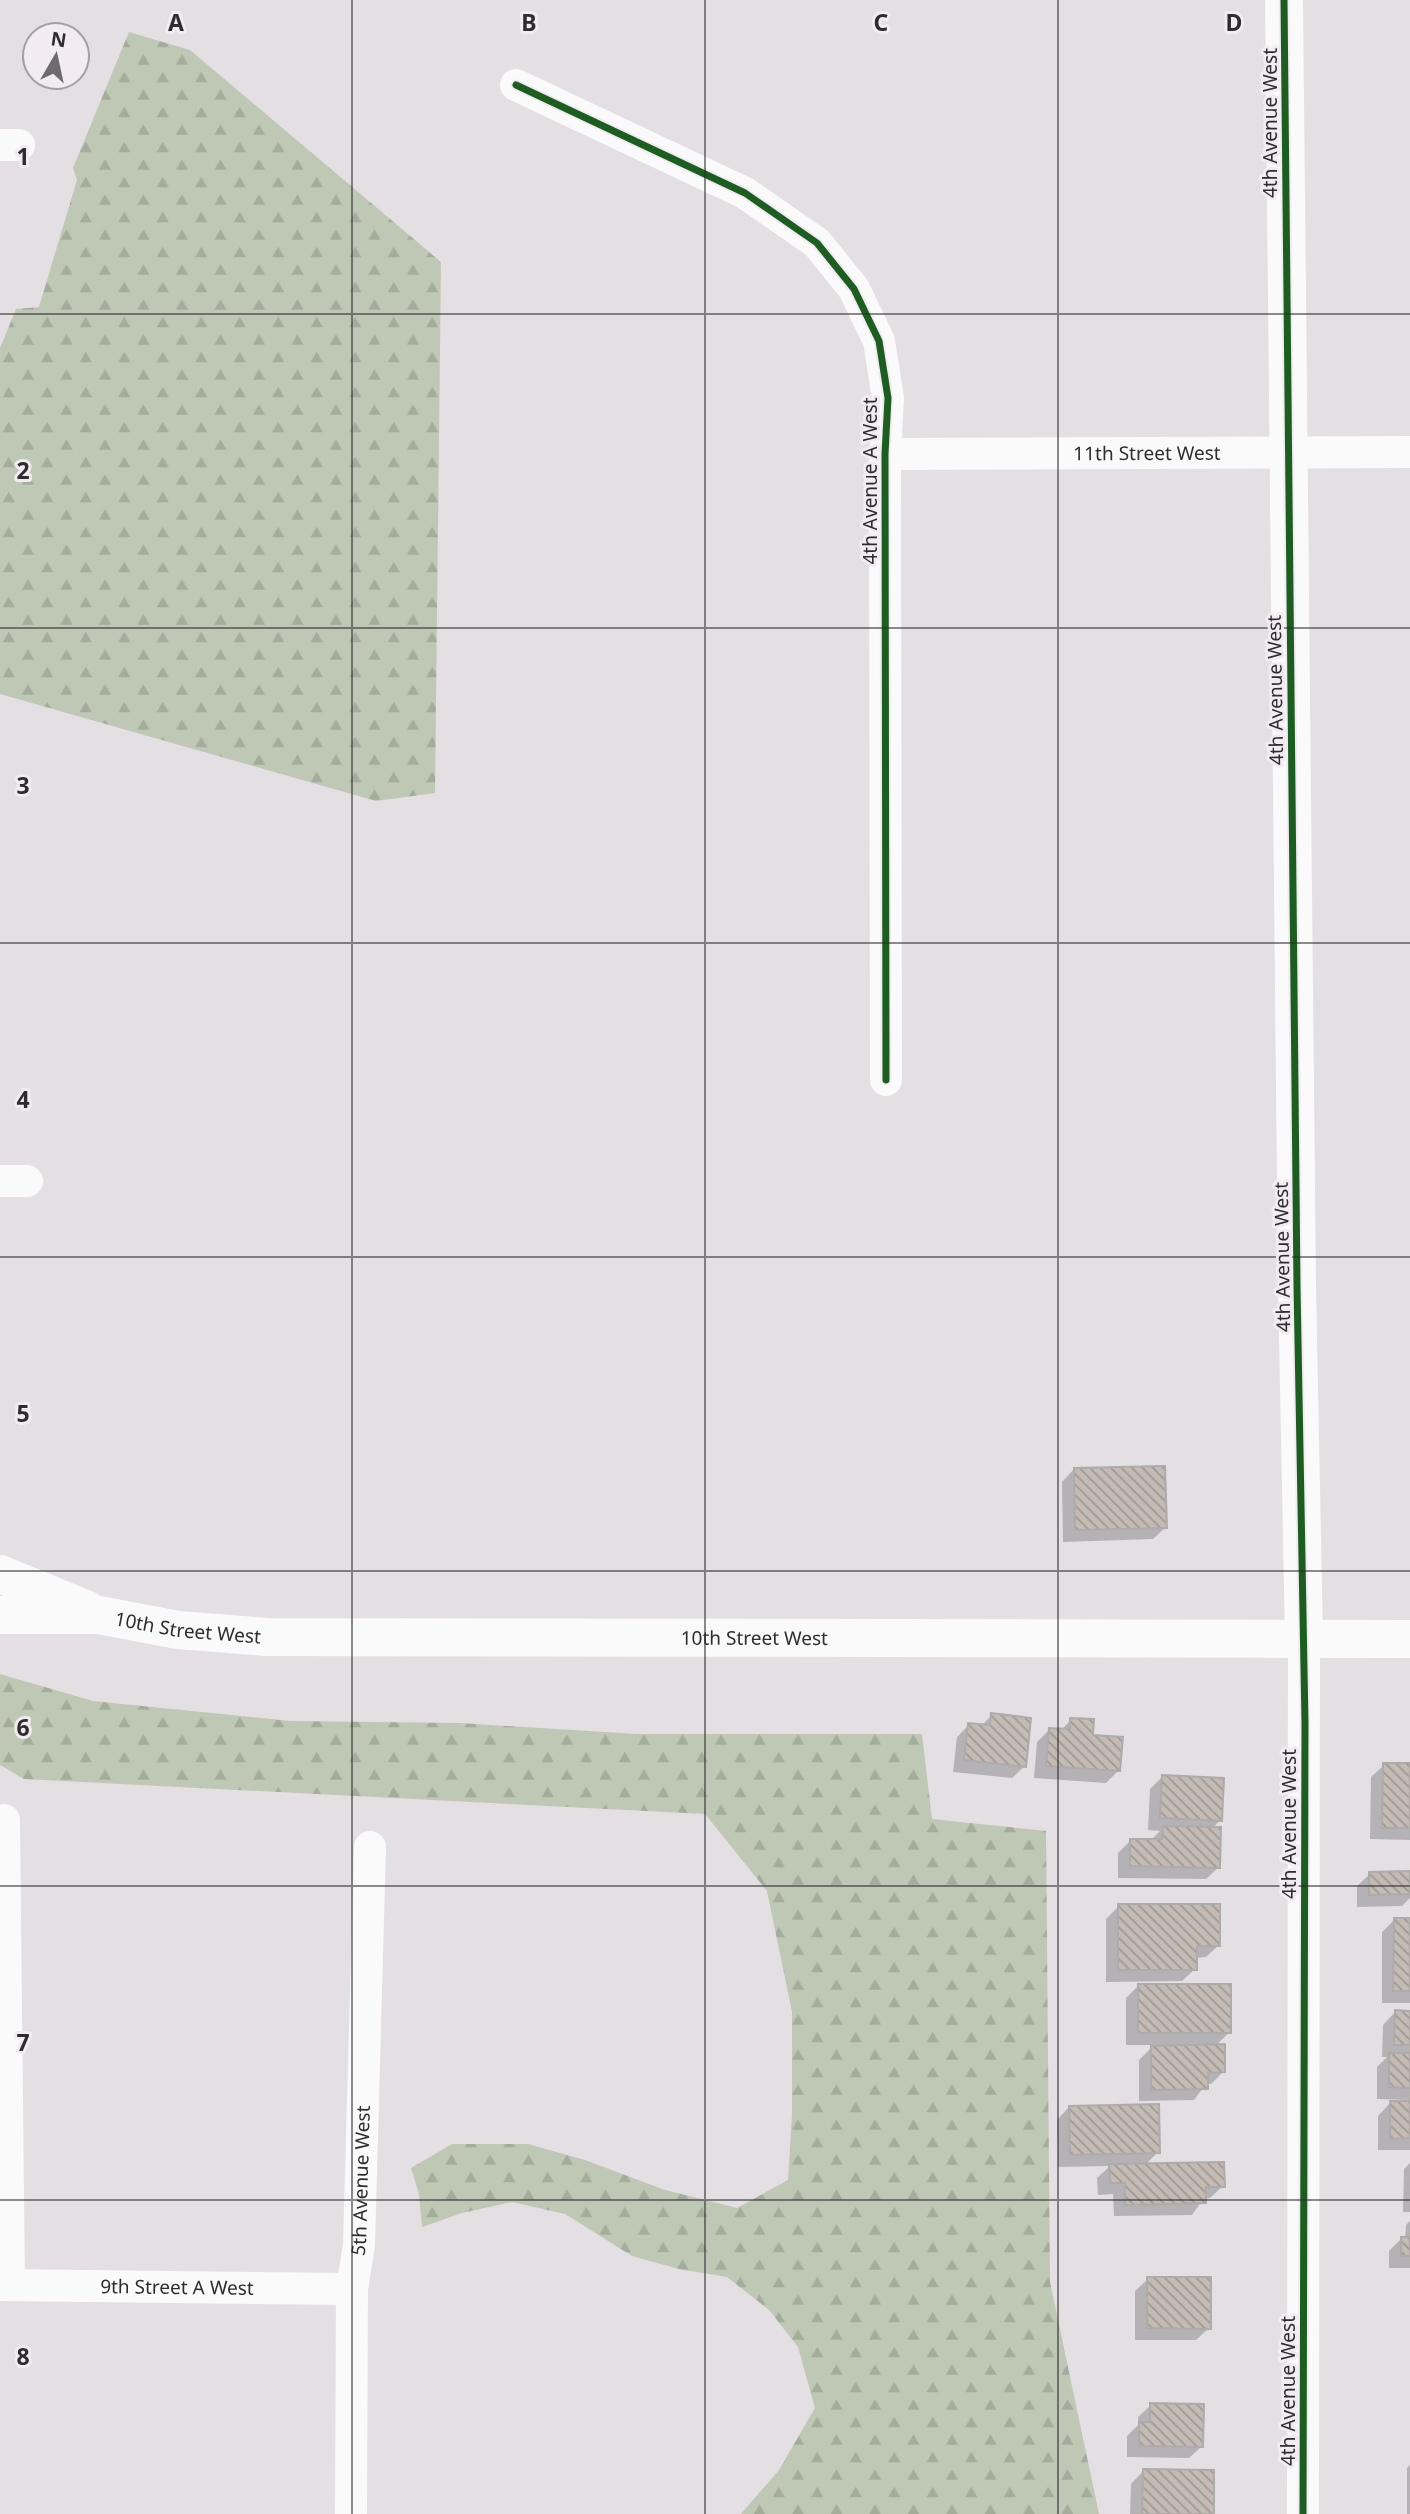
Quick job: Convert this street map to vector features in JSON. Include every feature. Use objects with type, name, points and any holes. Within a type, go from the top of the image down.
[{"type":"street","name":"4th Avenue West","points":[[1284,0],[1304,1639],[1303,2514]]},
{"type":"street","name":"4th Avenue A West","points":[[516,85],[745,193],[817,243],[853,289],[879,341],[888,398],[886,1080]]},
{"type":"street","name":"11th Street West","points":[[886,454],[1410,452]]},
{"type":"street","name":"10th Street West","points":[[0,1574],[99,1615]]},
{"type":"street","name":"10th Street West","points":[[0,1615],[99,1615],[178,1630],[267,1637],[1410,1639]]},
{"type":"street","points":[[4,1821],[4,2285]]},
{"type":"street","name":"5th Avenue West","points":[[351,2514],[352,2289],[359,2245],[370,1847]]},
{"type":"street","name":"9th Street A West","points":[[4,2285],[352,2289]]},
{"type":"green space","points":[[129,32],[190,50],[441,262],[435,793],[376,801],[0,694],[0,348],[16,309],[39,307],[77,180],[73,168]]},
{"type":"green space","points":[[0,1674],[93,1701],[290,1721],[459,1723],[637,1734],[922,1734],[932,1819],[1046,1831],[1050,2282],[1099,2514],[741,2514],[779,2470],[815,2408],[798,2347],[769,2310],[727,2277],[679,2269],[632,2256],[565,2214],[512,2202],[462,2213],[422,2227],[419,2194],[411,2168],[452,2144],[528,2144],[585,2160],[665,2190],[737,2208],[788,2180],[792,2115],[792,2012],[767,1891],[705,1814],[24,1779],[0,1765]]},
{"type":"building","points":[[1165,1466],[1167,1528],[1075,1530],[1074,1468]]},
{"type":"building","points":[[991,1713],[1031,1718],[1026,1767],[964,1760],[968,1723],[990,1725]]},
{"type":"building","points":[[1070,1718],[1094,1719],[1093,1735],[1123,1737],[1120,1771],[1046,1766],[1049,1728],[1070,1729]]},
{"type":"building","points":[[1383,1763],[1410,1763],[1410,1828],[1382,1828]]},
{"type":"building","points":[[1162,1775],[1224,1778],[1222,1821],[1160,1818]]},
{"type":"building","points":[[1163,1826],[1221,1827],[1220,1868],[1130,1866],[1130,1839],[1162,1839]]},
{"type":"building","points":[[1410,1871],[1410,1894],[1369,1895],[1369,1872]]},
{"type":"building","points":[[1118,1904],[1220,1904],[1220,1946],[1197,1946],[1197,1970],[1118,1970]]},
{"type":"building","points":[[1394,1918],[1410,1918],[1410,1991],[1393,1991]]},
{"type":"building","points":[[1138,1984],[1231,1984],[1231,2033],[1138,2033]]},
{"type":"building","points":[[1395,2010],[1410,2011],[1410,2045],[1394,2045]]},
{"type":"building","points":[[1225,2044],[1225,2072],[1208,2073],[1208,2089],[1151,2090],[1151,2046]]},
{"type":"building","points":[[1389,2053],[1410,2053],[1410,2088],[1389,2087]]},
{"type":"building","points":[[1390,2101],[1410,2101],[1410,2138],[1390,2139]]},
{"type":"building","points":[[1159,2104],[1160,2153],[1070,2155],[1069,2106]]},
{"type":"building","points":[[1224,2162],[1225,2187],[1206,2187],[1206,2203],[1125,2205],[1125,2183],[1110,2183],[1109,2164]]},
{"type":"building","points":[[1401,2237],[1410,2237],[1410,2256],[1401,2256]]},
{"type":"building","points":[[1147,2277],[1211,2277],[1211,2329],[1147,2328]]},
{"type":"building","points":[[1150,2403],[1204,2404],[1203,2447],[1139,2446],[1139,2422],[1150,2422]]},
{"type":"building","points":[[1143,2469],[1214,2470],[1214,2514],[1142,2514]]},
{"type":"cycle path","points":[[1284,0],[1297,1286],[1305,1723],[1303,2514]]},
{"type":"cycle path","points":[[516,85],[745,193],[817,243],[854,289],[879,341],[888,398],[885,454],[886,1080]]}]
